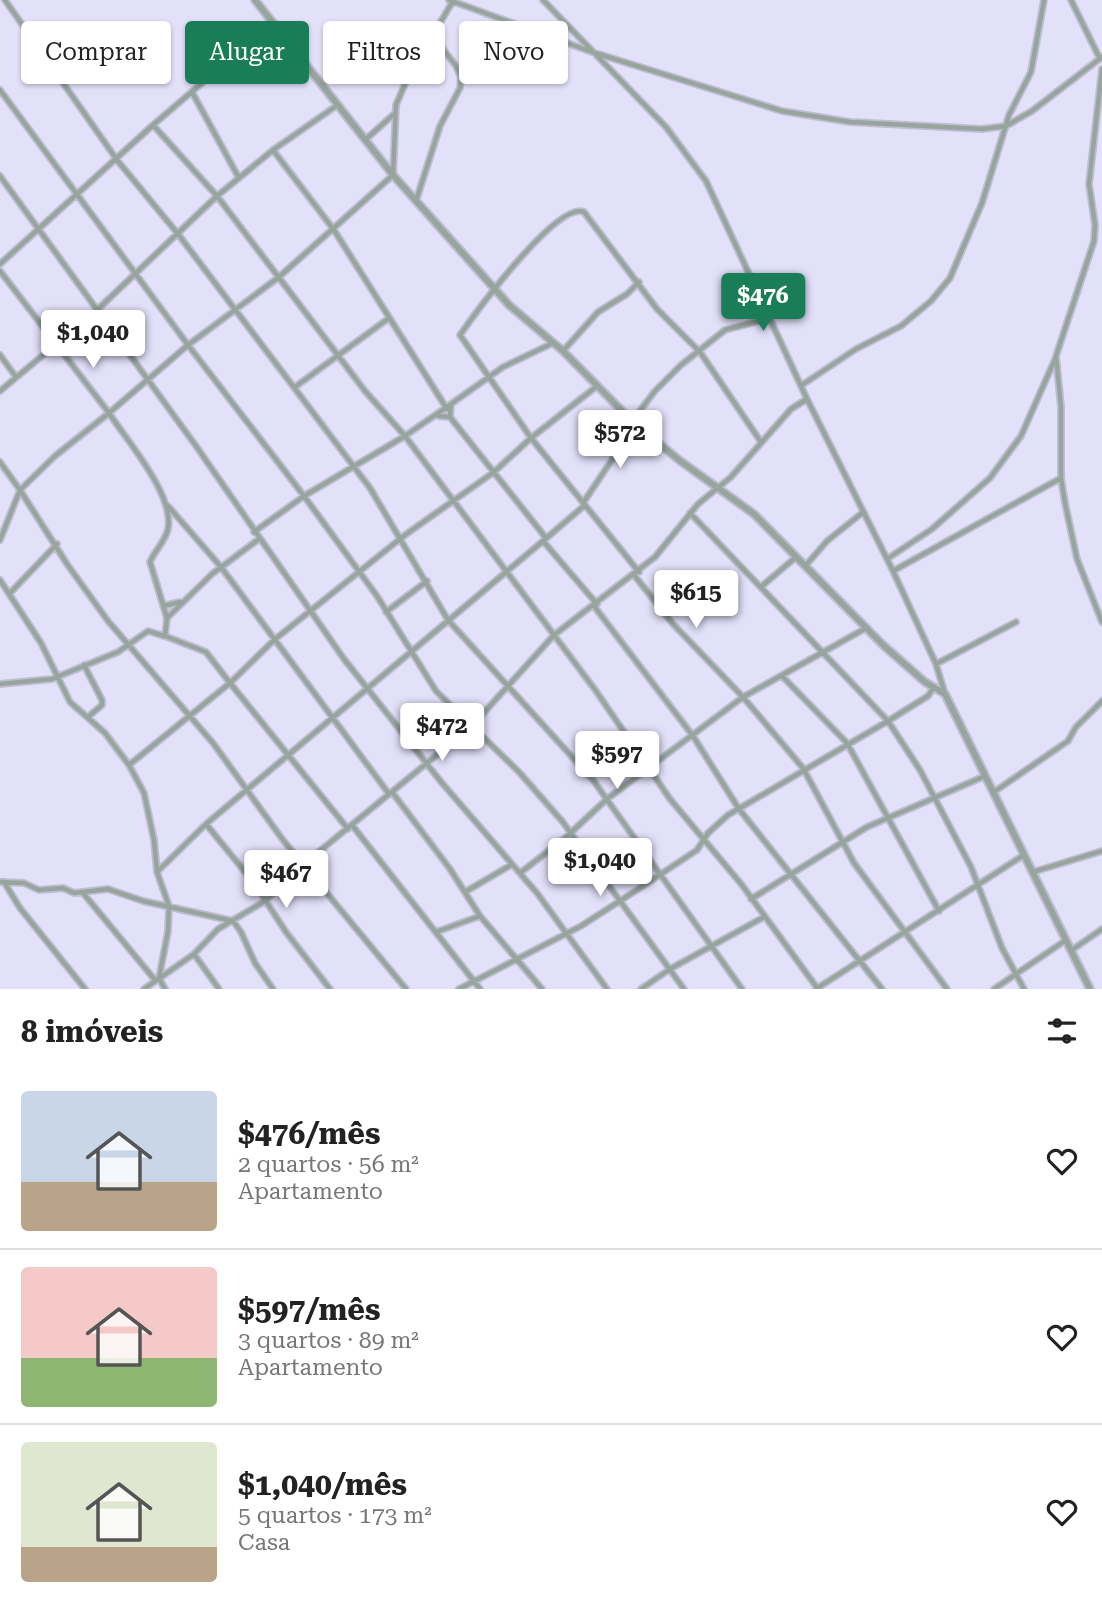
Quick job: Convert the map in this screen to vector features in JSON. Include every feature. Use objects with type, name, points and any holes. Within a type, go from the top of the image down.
[{"type":"street","points":[[5,0],[117,160],[178,234],[354,467],[402,537],[448,620],[505,686],[570,753],[607,799],[615,814],[713,946],[741,989]]},
{"type":"street","points":[[255,0],[271,21]]},
{"type":"street","points":[[543,0],[651,110],[688,154],[706,181],[807,399],[817,414],[862,513],[893,571],[936,664],[945,694],[1090,989]]},
{"type":"street","points":[[802,385],[856,349],[901,326],[942,289],[963,252],[1006,127],[1031,72],[1044,0]]},
{"type":"street","points":[[441,21],[451,1],[592,52],[809,118],[982,129],[1006,127],[1032,111],[1101,58],[1071,0]]},
{"type":"street","points":[[416,202],[440,126],[460,88],[461,77],[445,52]]},
{"type":"street","points":[[887,559],[932,529],[990,478],[1021,436],[1056,356],[1094,241],[1095,225],[1089,184],[1102,69]]},
{"type":"street","points":[[309,71],[393,175],[496,291],[554,342],[634,422],[679,460],[754,514],[807,564],[866,628],[945,694]]},
{"type":"street","points":[[0,264],[201,84]]},
{"type":"street","points":[[0,540],[20,490],[55,456],[188,345],[279,277],[393,175],[393,115],[405,84]]},
{"type":"street","points":[[0,92],[304,496],[360,573],[436,691],[519,772],[570,833],[684,989]]},
{"type":"street","points":[[192,92],[239,178]]},
{"type":"street","points":[[0,391],[96,311],[217,196],[273,150],[336,106]]},
{"type":"street","points":[[365,141],[393,115]]},
{"type":"street","points":[[153,125],[217,196],[337,355],[405,436],[554,635],[648,767],[817,989],[906,933],[976,883],[1024,855]]},
{"type":"street","points":[[273,150],[334,230],[447,409]]},
{"type":"street","points":[[0,176],[96,311],[149,379],[344,659],[369,687],[427,764],[520,873],[607,989]]},
{"type":"street","points":[[761,442],[700,352],[657,309],[584,212],[574,210],[562,216],[522,256],[460,335],[531,438],[637,573],[673,624],[743,697],[803,768],[854,863],[947,989]]},
{"type":"street","points":[[0,271],[109,413],[166,503],[221,567],[465,892],[480,916],[542,989]]},
{"type":"street","points":[[563,351],[598,312],[627,294],[639,282]]},
{"type":"street","points":[[295,387],[389,318]]},
{"type":"street","points":[[157,872],[206,824],[334,720],[584,504],[655,391],[681,365],[725,330],[770,318]]},
{"type":"street","points":[[254,532],[304,496],[438,416],[513,361],[554,342]]},
{"type":"street","points":[[0,355],[16,377]]},
{"type":"street","points":[[1056,356],[1061,407],[1061,478],[1077,559],[1102,622]]},
{"type":"street","points":[[129,765],[230,683],[274,640],[402,537],[494,472],[531,438],[597,386]]},
{"type":"street","points":[[144,989],[194,954],[218,929],[265,901],[472,725],[554,635],[637,573],[669,541],[690,513],[719,488],[791,409],[807,399]]},
{"type":"street","points":[[450,417],[452,404]]},
{"type":"street","points":[[438,416],[450,417],[494,472],[694,736],[739,809],[882,989]]},
{"type":"street","points":[[0,462],[89,594],[191,715],[305,866],[406,989]]},
{"type":"street","points":[[893,571],[1061,478]]},
{"type":"street","points":[[164,636],[167,618],[150,562],[168,528],[166,503]]},
{"type":"street","points":[[690,513],[888,721],[934,796],[1024,989]]},
{"type":"street","points":[[807,564],[827,541],[862,513]]},
{"type":"street","points":[[167,618],[221,567],[259,539]]},
{"type":"street","points":[[10,593],[57,544]]},
{"type":"street","points":[[762,586],[798,555]]},
{"type":"street","points":[[0,580],[60,676],[70,702],[88,717],[129,765],[149,810],[157,872],[169,906],[168,931],[157,979]]},
{"type":"street","points":[[386,612],[427,581]]},
{"type":"street","points":[[163,606],[181,602]]},
{"type":"street","points":[[936,664],[1016,622]]},
{"type":"street","points":[[520,873],[607,799],[743,697],[866,628]]},
{"type":"street","points":[[1,683],[60,676],[131,645],[148,631],[206,652],[287,757],[350,827],[480,989]]},
{"type":"street","points":[[84,665],[102,700],[102,705],[88,717]]},
{"type":"street","points":[[782,676],[847,743],[939,911]]},
{"type":"street","points":[[459,989],[566,934],[620,901],[704,841],[718,824],[739,809],[803,768],[928,696],[934,687]]},
{"type":"street","points":[[994,792],[1068,741],[1076,727],[1102,701]]},
{"type":"street","points":[[751,899],[790,872],[886,818],[986,775]]},
{"type":"street","points":[[206,824],[330,989]]},
{"type":"street","points":[[1033,872],[1102,851]]},
{"type":"street","points":[[465,892],[511,865]]},
{"type":"street","points":[[2,882],[24,883],[39,890],[63,888],[74,893],[108,889],[233,921],[242,932],[255,963],[273,989]]},
{"type":"street","points":[[2,882],[85,989]]},
{"type":"street","points":[[83,893],[165,989]]},
{"type":"street","points":[[436,932],[480,916]]},
{"type":"street","points":[[641,989],[670,969],[764,917]]},
{"type":"street","points":[[1072,950],[1102,929]]},
{"type":"street","points":[[994,989],[1066,940]]},
{"type":"street","points":[[194,954],[219,989]]}]
